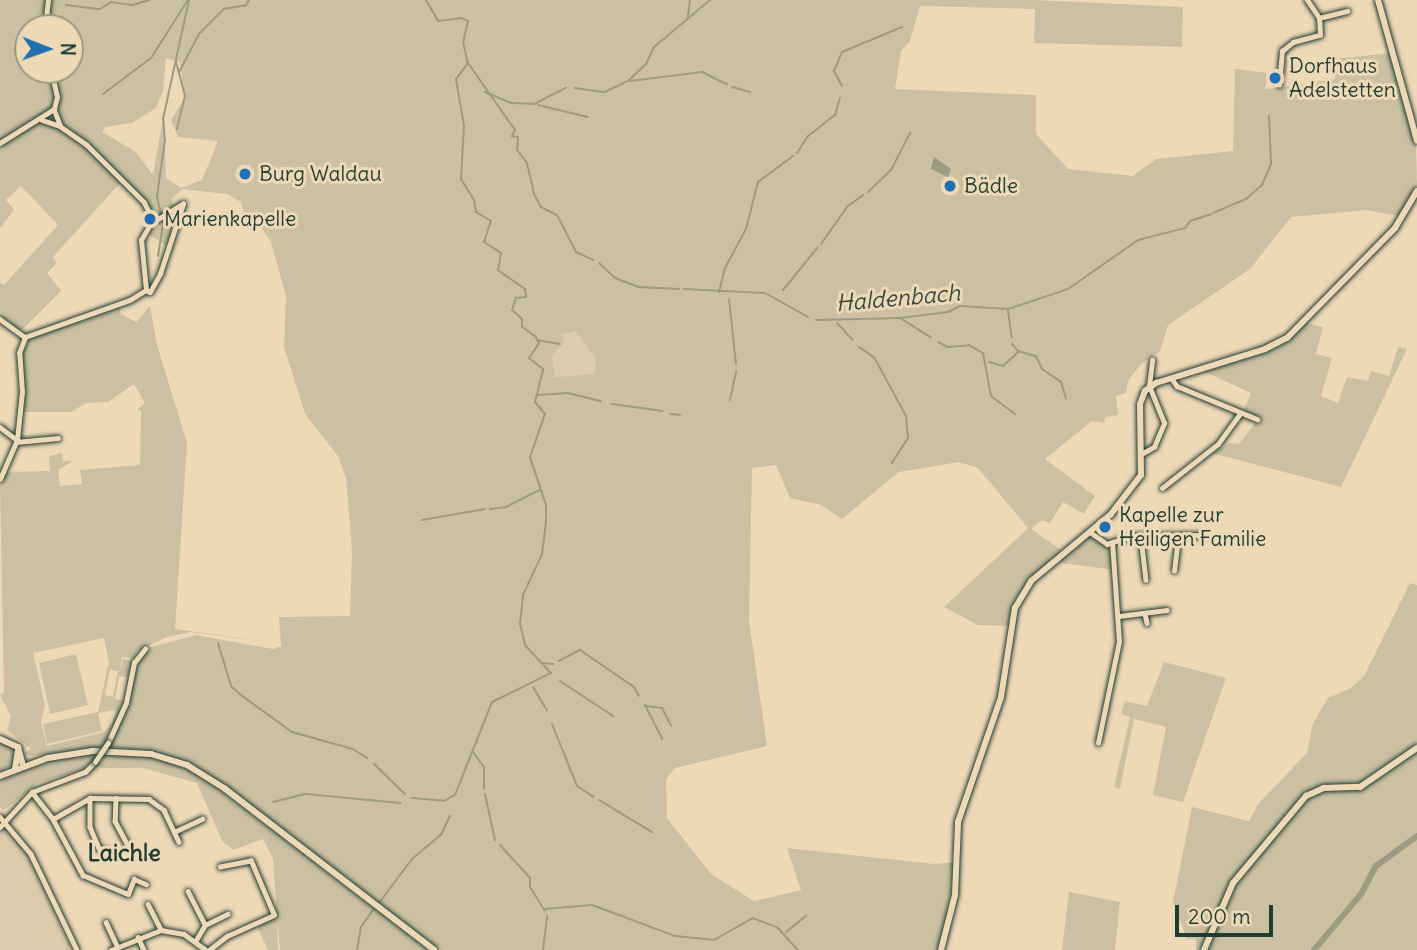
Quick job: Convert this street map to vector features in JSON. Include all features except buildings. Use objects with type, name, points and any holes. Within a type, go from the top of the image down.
[{"type":"main road","points":[[1378,0],[1417,141]]},
{"type":"main road","points":[[942,950],[954,903],[958,822],[1001,697],[1018,601],[1031,580],[1090,532],[1137,481],[1143,453],[1140,404],[1149,387],[1287,338],[1395,228],[1417,191]]},
{"type":"main road","points":[[0,739],[14,743],[23,766]]},
{"type":"main road","points":[[1204,950],[1233,883],[1306,796],[1324,788],[1360,787],[1417,748]]},
{"type":"main road","points":[[0,776],[40,760],[99,751],[159,756],[199,771],[434,950]]},
{"type":"main road","points":[[20,753],[40,760]]},
{"type":"main road","points":[[15,769],[20,753]]},
{"type":"street","points":[[1279,85],[1280,54],[1293,42],[1319,37],[1319,18],[1307,0]]},
{"type":"street","points":[[1319,18],[1347,11]]},
{"type":"street","points":[[0,143],[42,120],[54,109],[57,97],[54,84]]},
{"type":"street","points":[[54,109],[61,126]]},
{"type":"street","points":[[42,120],[61,126],[88,145],[159,218]]},
{"type":"street","points":[[0,479],[17,441],[22,392],[19,353],[26,337],[130,300],[146,290],[150,292],[160,274],[183,204],[159,218],[141,240],[146,290]]},
{"type":"street","points":[[0,319],[26,337]]},
{"type":"street","points":[[1143,453],[1154,447],[1164,423],[1149,387],[1152,360]]},
{"type":"street","points":[[1172,378],[1177,386],[1257,419]]},
{"type":"street","points":[[1162,488],[1218,444],[1240,414]]},
{"type":"street","points":[[0,427],[17,441],[58,438]]},
{"type":"street","points":[[1090,532],[1100,541],[1112,543],[1141,537],[1205,535]]},
{"type":"street","points":[[1174,570],[1178,536]]},
{"type":"street","points":[[1141,537],[1146,580]]},
{"type":"street","points":[[1098,743],[1118,652],[1119,616],[1112,543]]},
{"type":"street","points":[[1119,616],[1167,610]]},
{"type":"street","points":[[1145,614],[1147,623]]},
{"type":"street","points":[[0,827],[2,819],[32,792],[85,772],[96,762],[126,703],[134,663],[145,649]]},
{"type":"street","points":[[32,792],[54,819],[83,875],[128,894],[134,879],[146,884]]},
{"type":"street","points":[[54,819],[90,798],[149,799],[159,804],[178,842]]},
{"type":"street","points":[[90,798],[90,827],[99,848],[113,853]]},
{"type":"street","points":[[116,798],[115,821],[127,844]]},
{"type":"street","points":[[2,819],[31,854],[78,950]]},
{"type":"street","points":[[174,832],[202,819]]},
{"type":"street","points":[[111,950],[161,930],[196,940],[208,950],[227,936],[274,915],[251,861],[220,867]]},
{"type":"street","points":[[188,891],[205,925]]},
{"type":"street","points":[[148,904],[161,930]]},
{"type":"street","points":[[196,940],[205,925],[228,915]]},
{"type":"street","points":[[106,922],[117,946]]},
{"type":"street","points":[[138,937],[144,950]]},
{"type":"shaded area","points":[[0,0],[1035,0],[1183,7],[1182,47],[1034,43],[1035,9],[920,6],[910,41],[901,51],[895,89],[1036,95],[1036,134],[1068,169],[1133,176],[1156,159],[1233,151],[1235,69],[1268,73],[1265,89],[1278,88],[1335,79],[1333,59],[1392,53],[1416,144],[1417,186],[1399,216],[1366,210],[1291,217],[1250,269],[1168,325],[1160,351],[1141,364],[1128,381],[1126,393],[1116,396],[1118,415],[1105,417],[1104,423],[1092,421],[1045,459],[1095,496],[1084,514],[1063,502],[1050,523],[1042,520],[1031,529],[1061,550],[1022,594],[1011,626],[978,625],[944,607],[1028,528],[978,468],[959,462],[899,472],[842,519],[821,505],[790,498],[776,465],[752,468],[749,621],[767,746],[675,768],[666,779],[667,818],[711,874],[754,901],[801,890],[787,848],[934,864],[956,862],[940,950],[440,950],[206,773],[162,754],[108,747],[126,708],[139,660],[151,647],[196,635],[273,649],[281,646],[279,617],[350,616],[352,550],[346,478],[338,456],[305,414],[284,347],[286,296],[271,242],[261,227],[245,217],[241,202],[227,194],[182,189],[172,199],[176,217],[166,245],[151,236],[145,205],[122,181],[53,257],[57,263],[47,273],[61,291],[20,332],[0,318],[0,283],[4,285],[58,225],[21,186],[6,200],[14,210],[0,228]],"holes":[[[166,58],[180,62],[184,99],[171,120],[178,137],[218,141],[202,180],[181,188],[166,178],[164,112],[153,175],[136,152],[102,132],[105,127],[132,123],[156,108],[163,91]],[[576,331],[596,359],[594,374],[555,377],[552,356],[564,342],[562,335]]]},
{"type":"shaded area","points":[[934,157],[951,169],[948,177],[931,169]]},
{"type":"shaded area","points":[[119,305],[121,314],[136,322],[150,306],[157,345],[187,443],[175,629],[275,643],[190,632],[167,637],[138,650],[133,658],[122,657],[120,672],[123,659],[132,661],[128,677],[119,676],[115,699],[126,701],[102,747],[31,756],[24,753],[31,749],[7,730],[11,716],[0,695],[4,693],[0,483],[7,472],[50,471],[49,456],[62,453],[63,461],[73,461],[58,470],[60,486],[82,484],[80,470],[140,465],[141,411],[137,410],[145,403],[134,384],[108,402],[86,403],[71,412],[23,412],[21,355],[32,336]],"holes":[[[104,638],[109,662],[98,712],[43,724],[47,744],[102,731],[98,713],[116,710],[112,723],[104,732],[47,746],[41,722],[45,705],[33,653]],[[110,670],[118,671],[113,697],[105,695]]]},
{"type":"shaded area","points":[[1306,323],[1323,327],[1316,354],[1332,358],[1321,396],[1338,403],[1347,377],[1368,381],[1371,371],[1389,376],[1398,347],[1407,349],[1341,487],[1212,453],[1230,443],[1239,444],[1258,419],[1243,411],[1251,393],[1203,371],[1289,339]]},
{"type":"shaded area","points":[[576,331],[596,359],[594,374],[555,377],[552,356],[562,335]]},
{"type":"shaded area","points":[[1087,534],[1110,548],[1115,570],[1053,562]]},
{"type":"shaded area","points":[[1410,583],[1417,585],[1417,950],[1196,950],[1196,939],[1187,939],[1173,902],[1192,807],[1249,821],[1259,803],[1307,753],[1313,723],[1328,698],[1351,688],[1364,676]]},
{"type":"shaded area","points":[[76,654],[88,705],[50,714],[39,663]]},
{"type":"shaded area","points":[[1164,662],[1226,678],[1183,802],[1153,795],[1166,727],[1134,719],[1120,789],[1114,787],[1130,717],[1121,714],[1125,701],[1147,706]]},
{"type":"shaded area","points":[[0,742],[11,747],[16,758],[15,764],[0,772]]},
{"type":"shaded area","points":[[105,753],[160,759],[199,774],[428,950],[280,950],[277,917],[278,950],[268,950],[257,926],[277,916],[273,859],[263,839],[233,850],[222,841],[197,783],[143,768],[100,768]]},
{"type":"shaded area","points":[[97,754],[87,768],[38,783],[4,810],[0,807],[0,780],[60,758]]},
{"type":"shaded area","points":[[6,828],[28,855],[71,950],[0,950],[0,831]]},
{"type":"shaded area","points":[[1069,892],[1120,902],[1115,950],[1062,950]]},
{"type":"waterway","points":[[66,5],[100,9],[111,2],[132,5],[150,0]]},
{"type":"waterway","points":[[103,94],[151,58],[188,0]]},
{"type":"waterway","points":[[158,256],[163,223],[157,196],[165,140],[163,119],[189,0]]},
{"type":"waterway","points":[[179,72],[199,34],[224,9],[246,5],[249,0]]},
{"type":"waterway","name":"Haldenbach","points":[[426,0],[438,21],[461,18],[468,21],[463,42],[468,63],[515,130],[512,136],[518,137],[517,150],[527,163],[534,194],[541,207],[557,215],[576,252],[593,260]]},
{"type":"waterway","points":[[688,16],[690,0]]},
{"type":"waterway","points":[[575,88],[605,92],[628,81],[646,64],[654,47],[710,0]]},
{"type":"waterway","points":[[842,86],[834,71],[842,52],[902,27]]},
{"type":"waterway","points":[[176,62],[185,96],[177,129]]},
{"type":"waterway","points":[[412,798],[444,801],[455,795],[492,702],[551,673],[525,645],[520,624],[523,595],[542,554],[546,523],[546,505],[530,457],[545,414],[535,402],[543,369],[529,358],[539,343],[536,337],[522,327],[522,319],[512,310],[516,298],[526,297],[525,289],[498,270],[501,253],[484,242],[491,221],[476,212],[474,200],[461,179],[464,126],[456,79],[468,63]]},
{"type":"waterway","points":[[630,81],[702,72],[727,84]]},
{"type":"waterway","points":[[732,87],[750,92]]},
{"type":"waterway","points":[[485,92],[511,103],[534,104],[566,88]]},
{"type":"waterway","points":[[797,153],[808,136],[835,115],[840,98]]},
{"type":"waterway","points":[[538,105],[588,117]]},
{"type":"waterway","name":"Haldenbach","points":[[1213,213],[1246,199],[1262,185],[1271,164],[1269,116]]},
{"type":"waterway","points":[[868,192],[891,170],[910,133]]},
{"type":"waterway","points":[[719,292],[725,268],[746,229],[758,182],[793,156]]},
{"type":"waterway","points":[[821,244],[847,207],[863,195]]},
{"type":"waterway","name":"Haldenbach","points":[[816,320],[900,318],[948,312],[960,306],[1008,309],[1068,289],[1138,240],[1185,228],[1190,221],[1211,214]]},
{"type":"waterway","points":[[783,290],[818,247]]},
{"type":"waterway","name":"Haldenbach","points":[[599,263],[615,278],[638,287],[679,289]]},
{"type":"waterway","name":"Haldenbach","points":[[684,289],[765,293]]},
{"type":"waterway","name":"Haldenbach","points":[[767,294],[808,317]]},
{"type":"waterway","points":[[729,299],[736,364]]},
{"type":"waterway","points":[[1008,311],[1012,338]]},
{"type":"waterway","points":[[900,318],[931,337]]},
{"type":"waterway","points":[[837,323],[853,340]]},
{"type":"waterway","points":[[537,340],[560,344]]},
{"type":"waterway","points":[[938,342],[948,347],[969,345],[983,353],[991,396],[1015,414]]},
{"type":"waterway","points":[[1012,344],[1018,351],[1036,356],[1042,369],[1061,382],[1066,398]]},
{"type":"waterway","points":[[859,347],[874,357],[906,416],[908,438],[892,463]]},
{"type":"waterway","points":[[989,362],[1003,366],[1018,352]]},
{"type":"waterway","points":[[730,400],[736,372]]},
{"type":"waterway","points":[[538,395],[568,393],[601,401]]},
{"type":"waterway","points":[[612,404],[663,411]]},
{"type":"waterway","points":[[671,414],[680,415]]},
{"type":"waterway","points":[[490,509],[506,507],[540,490]]},
{"type":"waterway","points":[[422,520],[485,509]]},
{"type":"waterway","points":[[218,643],[231,686],[241,695],[292,732],[353,749],[367,758]]},
{"type":"waterway","points":[[559,661],[580,650],[634,687],[639,696]]},
{"type":"waterway","points":[[544,663],[553,664]]},
{"type":"waterway","points":[[560,681],[613,716]]},
{"type":"waterway","points":[[533,687],[547,710]]},
{"type":"waterway","points":[[645,705],[662,739]]},
{"type":"waterway","points":[[646,706],[662,708],[671,726]]},
{"type":"waterway","points":[[552,724],[577,786],[594,797]]},
{"type":"waterway","points":[[473,752],[484,767],[484,789]]},
{"type":"waterway","points":[[374,764],[405,794]]},
{"type":"waterway","points":[[273,802],[306,794],[401,803]]},
{"type":"waterway","points":[[485,794],[495,840]]},
{"type":"waterway","points":[[599,800],[652,832]]},
{"type":"waterway","points":[[379,903],[412,859],[441,835],[450,816]]},
{"type":"waterway","points":[[1314,950],[1361,894],[1376,866],[1417,836]]},
{"type":"waterway","points":[[500,845],[530,878],[530,887],[545,911]]},
{"type":"waterway","points":[[545,909],[592,905],[675,936],[712,940]]},
{"type":"waterway","points":[[357,950],[361,927],[375,907]]},
{"type":"waterway","points":[[543,950],[547,916]]},
{"type":"waterway","points":[[786,932],[806,916]]},
{"type":"waterway","points":[[714,940],[753,918],[777,927],[798,950]]},
{"type":"place","name":"Dorfhaus Adelstetten","points":[[1275,78]]},
{"type":"place","name":"Burg Waldau","points":[[245,174]]},
{"type":"place","name":"Bädle","points":[[950,186]]},
{"type":"place","name":"Marienkapelle","points":[[150,219]]},
{"type":"place","name":"Kapelle zur Heiligen Familie","points":[[1105,527]]},
{"type":"district","name":"Laichle","points":[[124,853]]}]
